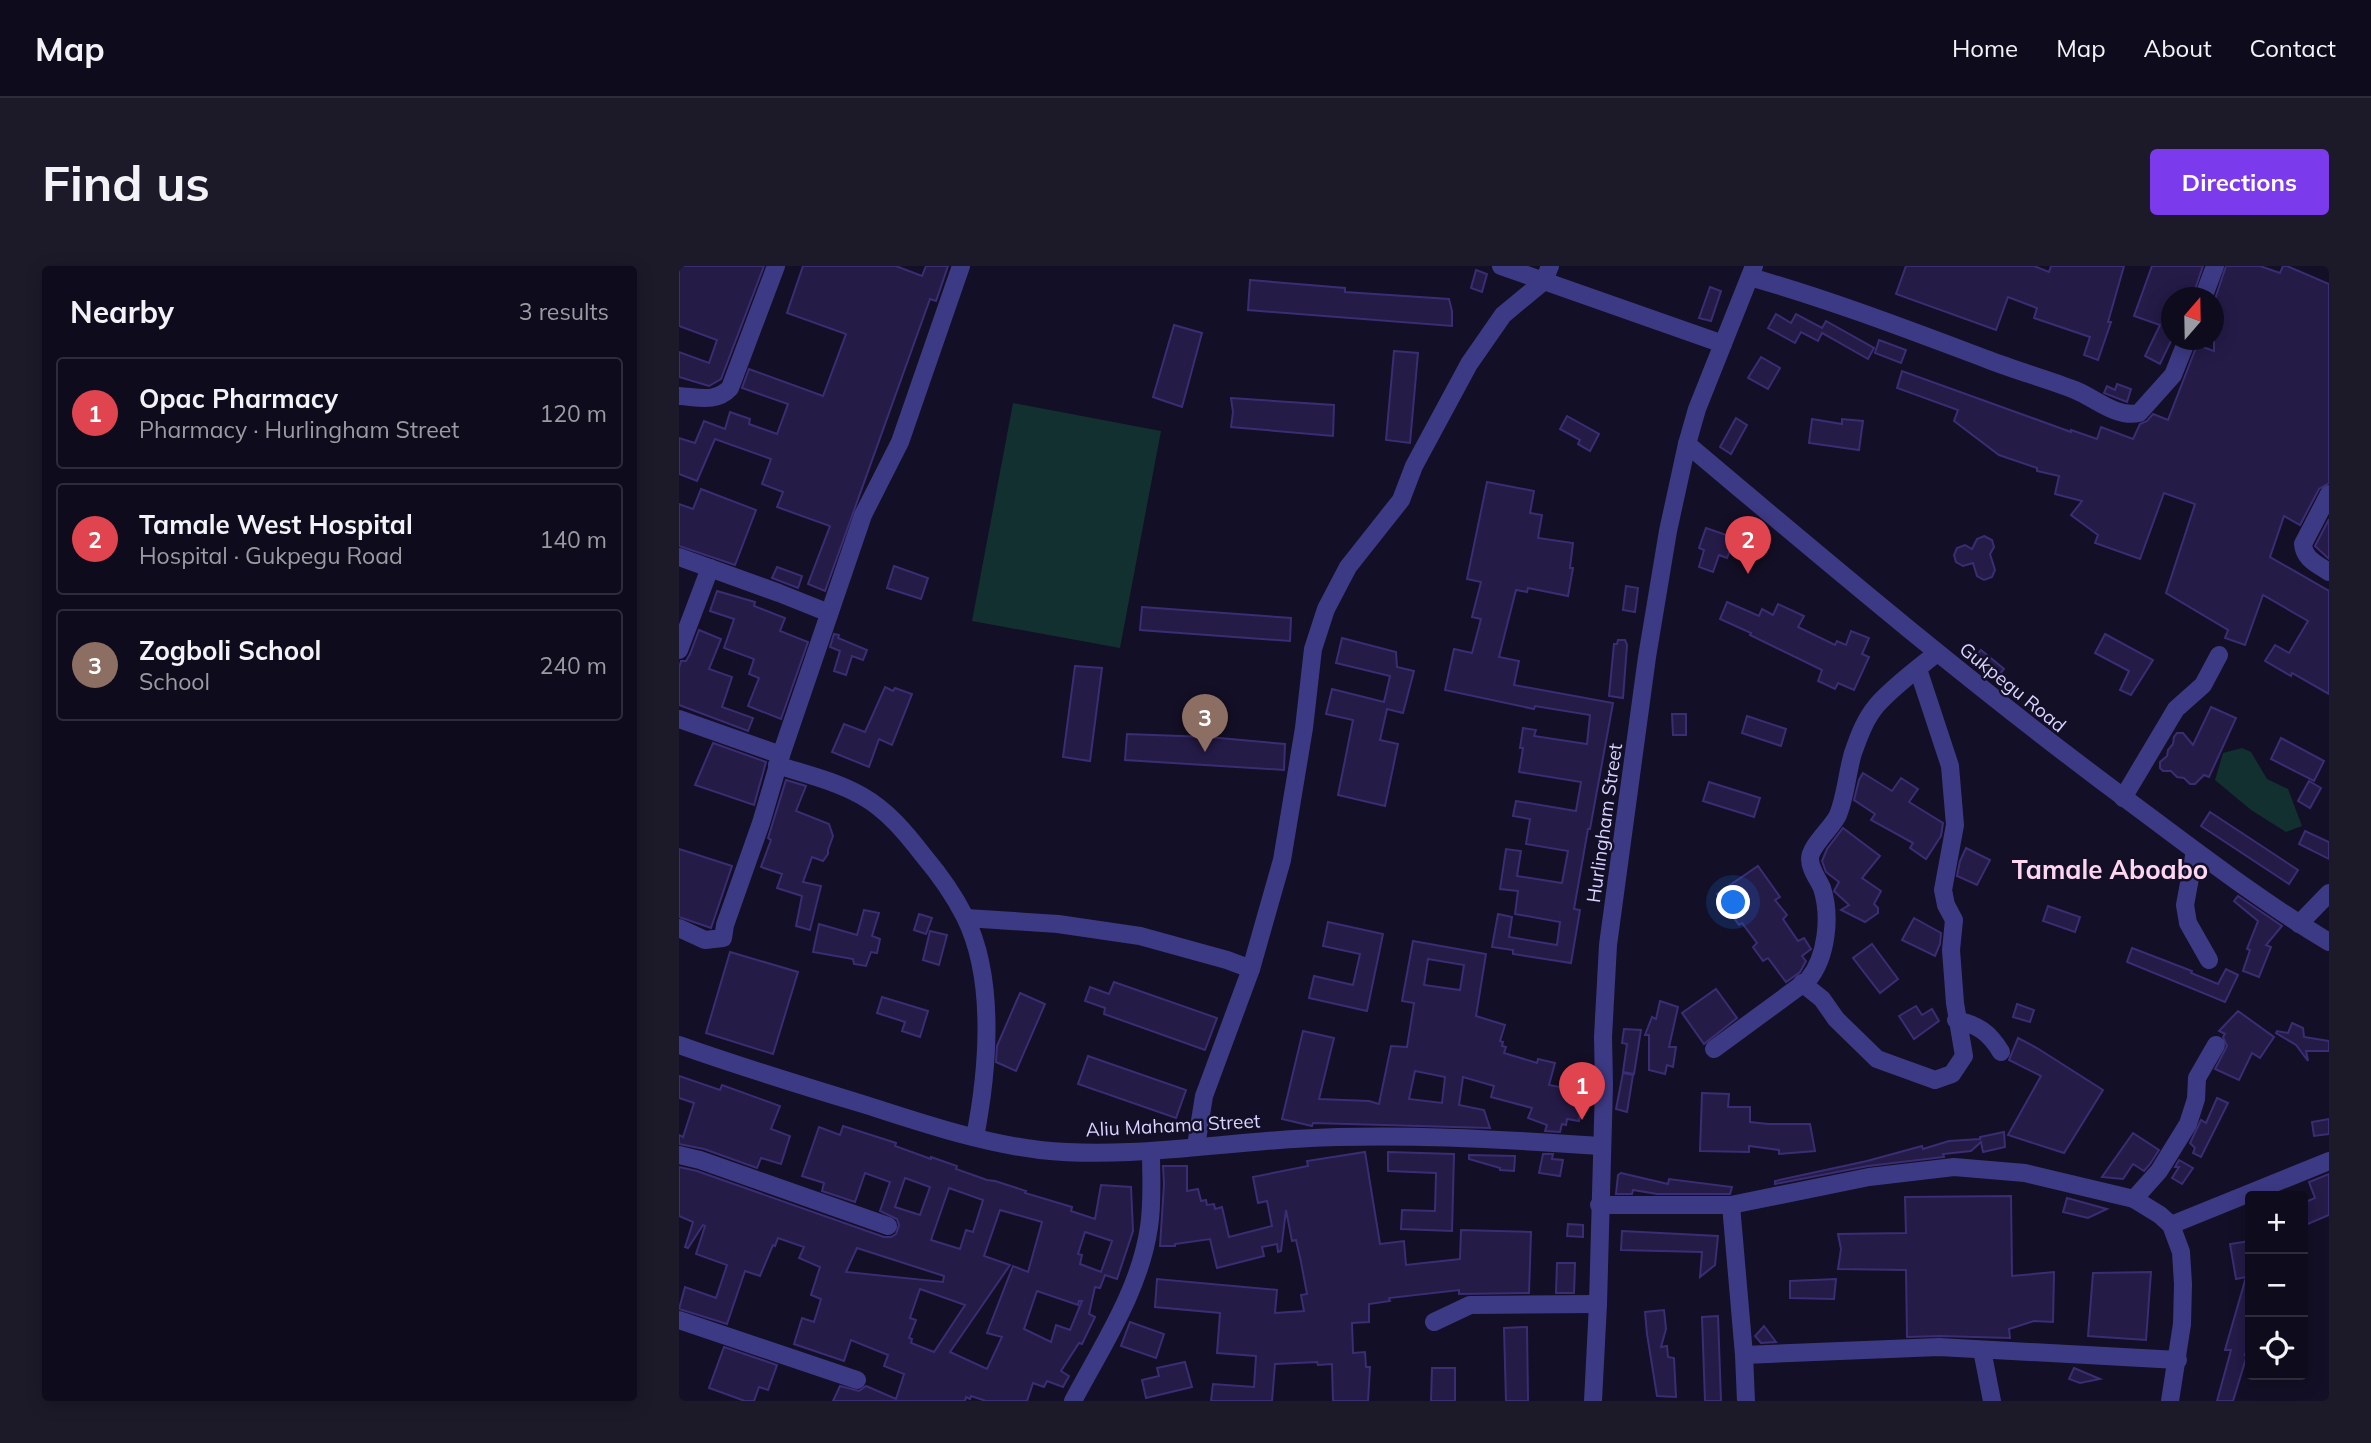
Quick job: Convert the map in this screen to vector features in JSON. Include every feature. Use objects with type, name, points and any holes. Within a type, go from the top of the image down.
[{"type":"street","points":[[679,396],[712,399],[723,396],[730,388],[776,266]]},
{"type":"street","points":[[679,928],[705,940],[723,938],[779,760],[863,515],[899,442],[961,266]]},
{"type":"street","points":[[1501,266],[1547,274],[1723,344]]},
{"type":"street","points":[[2207,287],[2215,266]]},
{"type":"street","points":[[1752,271],[2075,390],[2114,410],[2130,414],[2139,413],[2173,375],[2183,350]]},
{"type":"street","name":"Hurlingham Street","points":[[1593,1401],[1608,945],[1647,657],[1668,531],[1687,444],[1697,409],[1752,271]]},
{"type":"street","points":[[1196,1146],[1204,1096],[1251,970],[1282,860],[1304,728],[1313,649],[1326,609],[1348,567],[1401,500],[1414,466],[1469,364],[1503,315],[1547,274]]},
{"type":"street","name":"Gukpegu Road","points":[[1687,444],[2038,734],[2195,851],[2329,942]]},
{"type":"street","points":[[2329,494],[2303,544],[2309,559],[2329,572]]},
{"type":"street","points":[[679,557],[829,613]]},
{"type":"street","points":[[679,650],[710,568]]},
{"type":"street","points":[[1714,1049],[1814,972],[1825,934],[1826,907],[1810,861],[1812,850],[1837,816],[1863,726],[1877,705],[1937,653]]},
{"type":"street","points":[[2123,798],[2170,719],[2203,685],[2219,655]]},
{"type":"street","points":[[1802,983],[1822,999],[1836,1020],[1877,1059],[1935,1080],[1952,1074],[1964,1056],[1956,1020],[1951,950],[1954,920],[1946,905],[1943,890],[1955,825],[1950,766],[1917,669]]},
{"type":"street","points":[[679,719],[846,788],[879,807],[893,819],[939,874],[965,918],[986,997],[984,1080],[975,1137]]},
{"type":"street","points":[[2195,851],[2185,905],[2188,923],[2209,960]]},
{"type":"street","points":[[2299,924],[2329,893]]},
{"type":"street","points":[[965,918],[1058,924],[1140,936],[1227,960],[1251,970]]},
{"type":"street","points":[[1956,1020],[1975,1024],[1995,1042],[2001,1052]]},
{"type":"street","name":"Aliu Mahama Street","points":[[679,1045],[873,1108],[975,1137],[1039,1150],[1150,1151],[1356,1137],[1530,1141],[1601,1146]]},
{"type":"street","points":[[2134,1199],[2159,1171],[2188,1124],[2196,1100],[2197,1078],[2215,1045]]},
{"type":"street","points":[[1073,1401],[1130,1294],[1139,1271],[1151,1215],[1150,1151]]},
{"type":"street","points":[[679,1155],[888,1226]]},
{"type":"street","points":[[2171,1225],[2329,1161]]},
{"type":"street","points":[[1599,1205],[1731,1205],[1869,1177],[1954,1167],[2025,1173],[2134,1199],[2171,1225],[2181,1252],[2183,1284],[2178,1360],[2170,1401]]},
{"type":"street","points":[[1731,1205],[1746,1401]]},
{"type":"street","points":[[1434,1322],[1470,1305],[1598,1304]]},
{"type":"street","points":[[679,1320],[857,1380]]},
{"type":"street","points":[[1744,1355],[1939,1347],[2178,1360]]},
{"type":"street","points":[[1982,1350],[1992,1401]]},
{"type":"green space","points":[[1013,403],[1161,431],[1120,648],[972,621]]},
{"type":"green space","points":[[2242,748],[2251,752],[2267,779],[2288,789],[2302,826],[2286,832],[2251,810],[2215,780],[2223,753]]},
{"type":"building","points":[[679,266],[764,266],[721,379],[709,386],[679,377],[679,352],[709,363],[717,340],[679,326]]},
{"type":"building","points":[[803,266],[896,266],[922,276],[926,266],[948,266],[936,301],[930,299],[825,591],[808,584],[830,526],[777,507],[783,492],[762,484],[771,459],[715,439],[697,481],[679,474],[679,438],[695,443],[704,421],[725,429],[730,412],[750,419],[749,424],[777,434],[788,404],[742,388],[749,369],[823,396],[846,334],[787,313]]},
{"type":"building","points":[[1906,266],[2034,266],[2049,272],[2051,266],[2124,266],[2108,322],[2111,322],[2098,360],[2084,355],[2090,337],[2034,318],[2037,308],[2008,297],[1996,330],[1896,294]]},
{"type":"building","points":[[2152,266],[2203,266],[2196,287],[2161,287],[2161,350],[2167,350],[2160,364],[2145,356],[2160,325],[2134,316]]},
{"type":"building","points":[[2226,266],[2260,266],[2280,273],[2283,266],[2287,266],[2329,284],[2329,483],[2319,489],[2300,525],[2284,516],[2270,557],[2329,591],[2329,694],[2265,661],[2275,645],[2289,653],[2308,621],[2263,595],[2245,645],[2225,638],[2228,630],[2166,593],[2195,504],[2164,493],[2140,559],[2095,543],[2098,535],[2071,515],[2082,501],[2055,494],[2059,476],[2037,471],[2037,468],[1999,455],[1954,421],[1958,410],[1897,388],[1902,371],[2071,432],[2097,439],[2101,427],[2133,439],[2140,424],[2153,414],[2168,420],[2195,350],[2224,350],[2224,287],[2219,287]]},
{"type":"building","points":[[1476,270],[1487,274],[1482,292],[1471,288]]},
{"type":"building","points":[[1250,280],[1345,288],[1345,292],[1449,299],[1452,326],[1248,310]]},
{"type":"building","points":[[1710,287],[1721,291],[1711,321],[1699,318]]},
{"type":"building","points":[[1776,314],[1791,323],[1796,314],[1822,328],[1826,321],[1874,348],[1868,359],[1822,333],[1818,341],[1801,332],[1795,343],[1768,328]]},
{"type":"building","points":[[1174,325],[1202,333],[1182,407],[1153,397]]},
{"type":"building","points":[[1879,340],[1906,350],[1901,363],[1875,353]]},
{"type":"building","points":[[1394,351],[1418,353],[1410,443],[1386,440]]},
{"type":"building","points":[[1761,357],[1780,368],[1768,389],[1748,378]]},
{"type":"building","points":[[2117,384],[2131,389],[2127,402],[2104,393],[2107,386],[2115,390]]},
{"type":"building","points":[[1231,398],[1334,405],[1333,436],[1231,427]]},
{"type":"building","points":[[1567,416],[1599,434],[1590,451],[1578,444],[1580,440],[1560,429]]},
{"type":"building","points":[[1736,418],[1747,425],[1731,454],[1720,447]]},
{"type":"building","points":[[1812,419],[1842,424],[1842,419],[1863,421],[1859,450],[1809,443]]},
{"type":"building","points":[[1487,482],[1534,491],[1530,513],[1542,515],[1538,538],[1573,543],[1570,568],[1573,568],[1568,596],[1528,588],[1527,592],[1516,590],[1499,657],[1519,661],[1514,685],[1613,703],[1574,909],[1580,910],[1571,963],[1513,954],[1513,950],[1492,947],[1498,914],[1512,917],[1509,937],[1557,945],[1560,922],[1515,914],[1518,891],[1500,889],[1506,849],[1521,851],[1517,876],[1562,883],[1568,851],[1526,844],[1530,819],[1513,816],[1516,801],[1576,811],[1581,782],[1519,772],[1523,748],[1520,748],[1523,728],[1536,730],[1534,736],[1587,744],[1590,715],[1535,706],[1534,709],[1445,690],[1454,649],[1472,653],[1481,619],[1472,617],[1481,582],[1467,579]]},
{"type":"building","points":[[701,489],[756,510],[735,565],[679,546],[679,504],[693,509]]},
{"type":"building","points":[[2329,519],[2329,559],[2315,546]]},
{"type":"building","points":[[1706,528],[1735,538],[1727,558],[1719,555],[1713,572],[1699,567],[1704,550],[1699,548]]},
{"type":"building","points":[[1984,536],[1992,540],[1994,547],[1990,554],[1995,570],[1992,577],[1984,580],[1977,576],[1973,563],[1963,566],[1956,562],[1954,555],[1957,548],[1965,545],[1972,549],[1977,539]]},
{"type":"building","points":[[894,566],[928,578],[921,599],[887,588]]},
{"type":"building","points":[[777,567],[802,576],[798,588],[772,578]]},
{"type":"building","points":[[1626,586],[1638,588],[1635,612],[1623,610]]},
{"type":"building","points":[[717,591],[755,602],[754,606],[785,618],[780,631],[808,642],[781,719],[748,706],[759,678],[749,674],[754,659],[724,648],[734,619],[710,611]]},
{"type":"building","points":[[1727,602],[1759,616],[1762,609],[1773,615],[1778,604],[1804,616],[1798,627],[1835,645],[1837,641],[1846,645],[1851,631],[1869,638],[1862,654],[1869,657],[1854,690],[1838,683],[1835,689],[1818,681],[1822,670],[1720,619]]},
{"type":"building","points":[[1142,607],[1291,618],[1290,641],[1140,630]]},
{"type":"building","points":[[699,630],[721,639],[709,669],[732,677],[722,707],[753,718],[748,731],[679,705],[679,668],[681,661],[686,661],[690,654]]},
{"type":"building","points":[[834,634],[867,650],[863,660],[852,656],[846,675],[834,671],[840,651],[830,647]]},
{"type":"building","points":[[2105,634],[2153,660],[2131,695],[2120,690],[2129,671],[2095,653]]},
{"type":"building","points":[[1342,638],[1396,652],[1397,667],[1414,671],[1403,713],[1387,709],[1380,740],[1398,744],[1385,806],[1338,795],[1353,720],[1326,714],[1332,689],[1384,702],[1390,676],[1336,663]]},
{"type":"building","points":[[1618,640],[1625,640],[1627,645],[1623,698],[1609,696],[1614,644],[1617,644]]},
{"type":"building","points":[[1981,650],[2004,669],[1995,680],[1971,661]]},
{"type":"building","points":[[1075,666],[1102,668],[1090,761],[1063,757]]},
{"type":"building","points":[[885,687],[912,694],[892,745],[879,739],[869,767],[832,752],[844,724],[865,732]]},
{"type":"building","points":[[2211,707],[2236,718],[2209,777],[2204,775],[2195,784],[2190,784],[2171,771],[2163,771],[2160,762],[2167,756],[2177,733],[2183,733],[2193,745]]},
{"type":"building","points":[[1672,714],[1686,714],[1686,735],[1673,735]]},
{"type":"building","points":[[1747,716],[1786,729],[1781,746],[1742,733]]},
{"type":"building","points":[[1127,734],[1208,737],[1285,744],[1284,770],[1125,760]]},
{"type":"building","points":[[2281,738],[2324,761],[2314,781],[2271,759]]},
{"type":"building","points":[[713,743],[766,762],[754,805],[695,785]]},
{"type":"building","points":[[1863,773],[1892,791],[1901,778],[1918,789],[1909,802],[1943,823],[1941,836],[1926,859],[1910,848],[1913,843],[1871,820],[1875,814],[1854,800]]},
{"type":"building","points":[[786,780],[806,786],[796,811],[829,824],[833,836],[823,861],[812,857],[803,882],[821,886],[810,930],[796,926],[802,896],[777,888],[782,874],[761,867],[771,840],[768,838]]},
{"type":"building","points":[[2309,781],[2321,788],[2310,808],[2298,801]]},
{"type":"building","points":[[1709,782],[1760,798],[1754,817],[1703,801]]},
{"type":"building","points":[[2210,812],[2298,870],[2289,884],[2201,826]]},
{"type":"building","points":[[1843,828],[1880,856],[1862,878],[1881,891],[1874,904],[1878,913],[1865,922],[1841,910],[1849,905],[1834,891],[1839,882],[1826,872],[1822,861],[1827,849]]},
{"type":"building","points":[[2305,831],[2329,842],[2329,859],[2299,844]]},
{"type":"building","points":[[1966,848],[1990,860],[1977,885],[1957,876]]},
{"type":"building","points":[[679,849],[732,866],[711,928],[679,917]]},
{"type":"building","points":[[1758,866],[1780,897],[1775,900],[1787,915],[1783,919],[1798,941],[1804,938],[1811,949],[1802,956],[1806,961],[1800,972],[1786,982],[1768,958],[1763,961],[1753,947],[1757,943],[1742,923],[1739,925],[1717,894]]},
{"type":"building","points":[[2238,896],[2282,926],[2266,945],[2271,947],[2259,977],[2243,971],[2250,950],[2247,949],[2258,921],[2234,901]]},
{"type":"building","points":[[2048,906],[2080,917],[2075,932],[2043,921]]},
{"type":"building","points":[[864,910],[879,913],[872,936],[880,939],[877,953],[871,952],[866,966],[854,964],[853,959],[813,952],[819,924],[857,935]]},
{"type":"building","points":[[919,914],[932,918],[926,934],[914,930]]},
{"type":"building","points":[[1914,918],[1941,933],[1935,956],[1902,940]]},
{"type":"building","points":[[1328,922],[1383,934],[1367,1011],[1309,998],[1314,976],[1353,985],[1360,954],[1323,946]]},
{"type":"building","points":[[930,931],[947,935],[939,965],[923,960]]},
{"type":"building","points":[[1413,941],[1486,954],[1476,1016],[1505,1025],[1500,1041],[1503,1042],[1502,1046],[1506,1047],[1504,1053],[1537,1063],[1538,1059],[1555,1063],[1549,1085],[1585,1092],[1579,1121],[1567,1119],[1560,1132],[1545,1131],[1547,1125],[1528,1118],[1532,1108],[1491,1097],[1494,1086],[1463,1077],[1459,1105],[1484,1110],[1490,1128],[1313,1123],[1312,1126],[1282,1119],[1303,1031],[1334,1038],[1319,1099],[1369,1101],[1379,1104],[1391,1046],[1407,1047],[1414,1003],[1402,1001]],"holes":[[[1428,959],[1464,965],[1460,990],[1424,985]],[[1415,1071],[1445,1077],[1442,1103],[1409,1099]]]},
{"type":"building","points":[[1872,944],[1898,979],[1880,993],[1853,958]]},
{"type":"building","points":[[2132,948],[2218,984],[2226,969],[2238,975],[2225,1002],[2127,962]]},
{"type":"building","points":[[730,952],[798,972],[773,1054],[706,1033]]},
{"type":"building","points":[[1114,982],[1217,1018],[1205,1050],[1104,1014],[1105,1008],[1085,1001],[1090,987],[1109,994]]},
{"type":"building","points":[[1716,989],[1737,1018],[1704,1044],[1682,1013]]},
{"type":"building","points":[[1020,993],[1045,1004],[1016,1071],[996,1062],[997,1046]]},
{"type":"building","points":[[882,997],[928,1011],[920,1037],[902,1031],[905,1022],[877,1013]]},
{"type":"building","points":[[1660,1001],[1678,1007],[1669,1047],[1676,1047],[1673,1067],[1667,1065],[1665,1074],[1649,1070],[1649,1035],[1645,1035],[1652,1017],[1656,1019]]},
{"type":"building","points":[[2017,1004],[2034,1010],[2030,1022],[2013,1017]]},
{"type":"building","points":[[1916,1006],[1922,1015],[1932,1009],[1939,1021],[1914,1039],[1899,1016]]},
{"type":"building","points":[[2238,1011],[2274,1037],[2260,1058],[2252,1053],[2239,1080],[2215,1069],[2227,1046],[2223,1037],[2225,1034],[2219,1031]]},
{"type":"building","points":[[2292,1023],[2303,1028],[2304,1037],[2329,1041],[2329,1051],[2306,1051],[2308,1061],[2296,1045],[2276,1033],[2288,1033]]},
{"type":"building","points":[[1624,1029],[1641,1030],[1634,1074],[1623,1072],[1627,1044],[1622,1043]]},
{"type":"building","points":[[2018,1038],[2103,1090],[2064,1153],[2008,1135],[2041,1076],[2009,1060]]},
{"type":"building","points":[[1088,1056],[1186,1090],[1176,1118],[1078,1084]]},
{"type":"building","points":[[1623,1073],[1633,1075],[1627,1112],[1616,1109]]},
{"type":"building","points":[[679,1076],[720,1090],[722,1085],[780,1106],[771,1129],[790,1136],[781,1164],[761,1158],[757,1168],[704,1149],[679,1144],[679,1135],[683,1137],[694,1103],[679,1098]]},
{"type":"building","points":[[1702,1093],[1729,1094],[1728,1107],[1750,1107],[1750,1122],[1810,1124],[1815,1151],[1779,1154],[1779,1150],[1749,1146],[1749,1152],[1700,1151]]},
{"type":"building","points":[[2217,1098],[2228,1103],[2201,1157],[2193,1153],[2195,1148],[2190,1143],[2201,1120],[2206,1123]]},
{"type":"building","points":[[2329,1119],[2329,1134],[2314,1136],[2312,1122]]},
{"type":"building","points":[[843,1126],[896,1143],[895,1146],[957,1166],[956,1169],[987,1180],[1072,1207],[1071,1211],[1095,1219],[1101,1185],[1131,1187],[1133,1231],[1117,1279],[1105,1275],[1100,1288],[1095,1287],[1089,1314],[1095,1317],[1082,1344],[1079,1343],[1061,1371],[1069,1376],[1063,1387],[1047,1381],[1044,1387],[1033,1383],[1027,1401],[986,1401],[971,1396],[970,1399],[966,1397],[965,1401],[833,1401],[840,1386],[859,1391],[866,1386],[896,1399],[904,1374],[884,1366],[888,1355],[851,1340],[844,1361],[794,1344],[802,1318],[814,1322],[821,1299],[811,1295],[820,1267],[799,1258],[804,1247],[778,1238],[760,1276],[745,1271],[727,1324],[679,1309],[685,1287],[716,1298],[727,1265],[696,1254],[705,1226],[703,1225],[688,1248],[685,1247],[693,1222],[679,1216],[679,1167],[884,1237],[896,1234],[899,1225],[897,1219],[880,1211],[890,1182],[865,1173],[855,1202],[822,1191],[824,1183],[802,1176],[819,1127],[840,1135]],"holes":[[[905,1178],[930,1187],[920,1215],[895,1207]],[[949,1188],[983,1200],[973,1232],[966,1230],[960,1249],[931,1240]],[[1000,1210],[1042,1222],[1028,1272],[1013,1266],[987,1333],[1002,1337],[987,1369],[950,1352],[1010,1265],[984,1256]],[[1085,1232],[1112,1241],[1101,1272],[1080,1264],[1082,1255],[1078,1254]],[[857,1248],[944,1276],[943,1282],[846,1272]],[[920,1289],[965,1305],[934,1352],[911,1343],[912,1339],[909,1338],[916,1320],[910,1318]],[[1037,1291],[1078,1305],[1079,1301],[1082,1301],[1070,1330],[1056,1325],[1051,1342],[1024,1329]]]},
{"type":"building","points":[[2004,1132],[2005,1147],[1983,1152],[1981,1142],[1971,1151],[1943,1154],[1944,1157],[1868,1166],[1775,1184],[1775,1181],[1922,1146],[1923,1149],[1949,1141],[1980,1139]]},
{"type":"building","points":[[2133,1133],[2159,1150],[2150,1164],[2144,1171],[2133,1164],[2123,1179],[2102,1177]]},
{"type":"building","points":[[1365,1152],[1380,1244],[1404,1241],[1406,1265],[1460,1259],[1461,1230],[1531,1232],[1529,1293],[1459,1294],[1459,1290],[1389,1298],[1390,1301],[1369,1304],[1369,1322],[1352,1323],[1353,1353],[1365,1352],[1366,1367],[1370,1367],[1368,1401],[1333,1401],[1332,1364],[1318,1365],[1317,1362],[1275,1364],[1272,1401],[1211,1401],[1213,1384],[1254,1387],[1256,1356],[1217,1353],[1220,1313],[1155,1307],[1157,1279],[1277,1290],[1275,1313],[1304,1311],[1301,1295],[1307,1294],[1301,1262],[1296,1240],[1292,1241],[1286,1210],[1281,1251],[1278,1252],[1277,1244],[1262,1247],[1264,1256],[1217,1268],[1210,1239],[1160,1246],[1163,1166],[1187,1166],[1187,1191],[1198,1189],[1201,1201],[1206,1200],[1207,1205],[1214,1204],[1215,1209],[1222,1207],[1229,1237],[1272,1226],[1267,1201],[1258,1203],[1253,1177],[1308,1166],[1307,1161]]},
{"type":"building","points":[[1388,1152],[1454,1154],[1452,1231],[1401,1229],[1402,1210],[1435,1211],[1436,1173],[1388,1171]]},
{"type":"building","points":[[1543,1154],[1553,1154],[1552,1159],[1563,1160],[1560,1176],[1539,1173]]},
{"type":"building","points":[[1469,1155],[1515,1156],[1514,1171],[1500,1170],[1469,1159]]},
{"type":"building","points":[[2179,1160],[2193,1168],[2182,1184],[2172,1178],[2179,1167],[2175,1167]]},
{"type":"building","points":[[1621,1173],[1668,1184],[1669,1179],[1732,1187],[1730,1194],[1657,1194],[1633,1190],[1632,1194],[1616,1194],[1618,1175]]},
{"type":"building","points":[[2329,1174],[2329,1215],[2308,1224],[2308,1201],[2315,1198],[2309,1182]]},
{"type":"building","points":[[2011,1196],[2012,1276],[2054,1272],[2053,1322],[2034,1321],[2009,1329],[2010,1338],[1907,1337],[1906,1270],[1838,1269],[1841,1249],[1838,1234],[1906,1233],[1905,1197]]},
{"type":"building","points":[[2067,1198],[2107,1209],[2088,1218],[2063,1212]]},
{"type":"building","points":[[1568,1224],[1583,1225],[1583,1237],[1567,1236]]},
{"type":"building","points":[[1622,1231],[1718,1236],[1715,1265],[1700,1277],[1702,1252],[1621,1250]]},
{"type":"building","points":[[2245,1242],[2245,1277],[2236,1279],[2230,1244]]},
{"type":"building","points":[[1557,1263],[1575,1263],[1574,1293],[1556,1293]]},
{"type":"building","points":[[2151,1272],[2146,1340],[2088,1336],[2093,1273]]},
{"type":"building","points":[[1836,1279],[1834,1299],[1790,1298],[1790,1281]]},
{"type":"building","points":[[2245,1280],[2245,1362],[2233,1401],[2217,1401],[2231,1350],[2225,1350]]},
{"type":"building","points":[[1664,1310],[1666,1329],[1661,1347],[1667,1346],[1668,1357],[1674,1358],[1676,1397],[1657,1396],[1647,1334],[1645,1312]]},
{"type":"building","points":[[1718,1316],[1721,1401],[1705,1401],[1702,1317]]},
{"type":"building","points":[[1130,1322],[1164,1334],[1156,1358],[1121,1346]]},
{"type":"building","points":[[1764,1326],[1776,1342],[1761,1343],[1755,1336]]},
{"type":"building","points":[[1527,1327],[1528,1401],[1506,1401],[1504,1328]]},
{"type":"building","points":[[724,1347],[777,1365],[768,1390],[759,1387],[754,1401],[745,1401],[709,1388]]},
{"type":"building","points":[[1185,1362],[1192,1387],[1146,1398],[1142,1380],[1159,1376],[1157,1368]]},
{"type":"building","points":[[1432,1368],[1455,1368],[1455,1401],[1431,1401]]},
{"type":"building","points":[[2074,1368],[2100,1379],[2080,1383],[2069,1379]]},
{"type":"place","name":"Tamale West Hospital","points":[[1748,574]]},
{"type":"place","name":"Zogboli School","points":[[1205,752]]},
{"type":"place","name":"Opac Pharmacy","points":[[1582,1120]]},
{"type":"district","name":"Tamale Aboabo","points":[[2110,869]]}]
